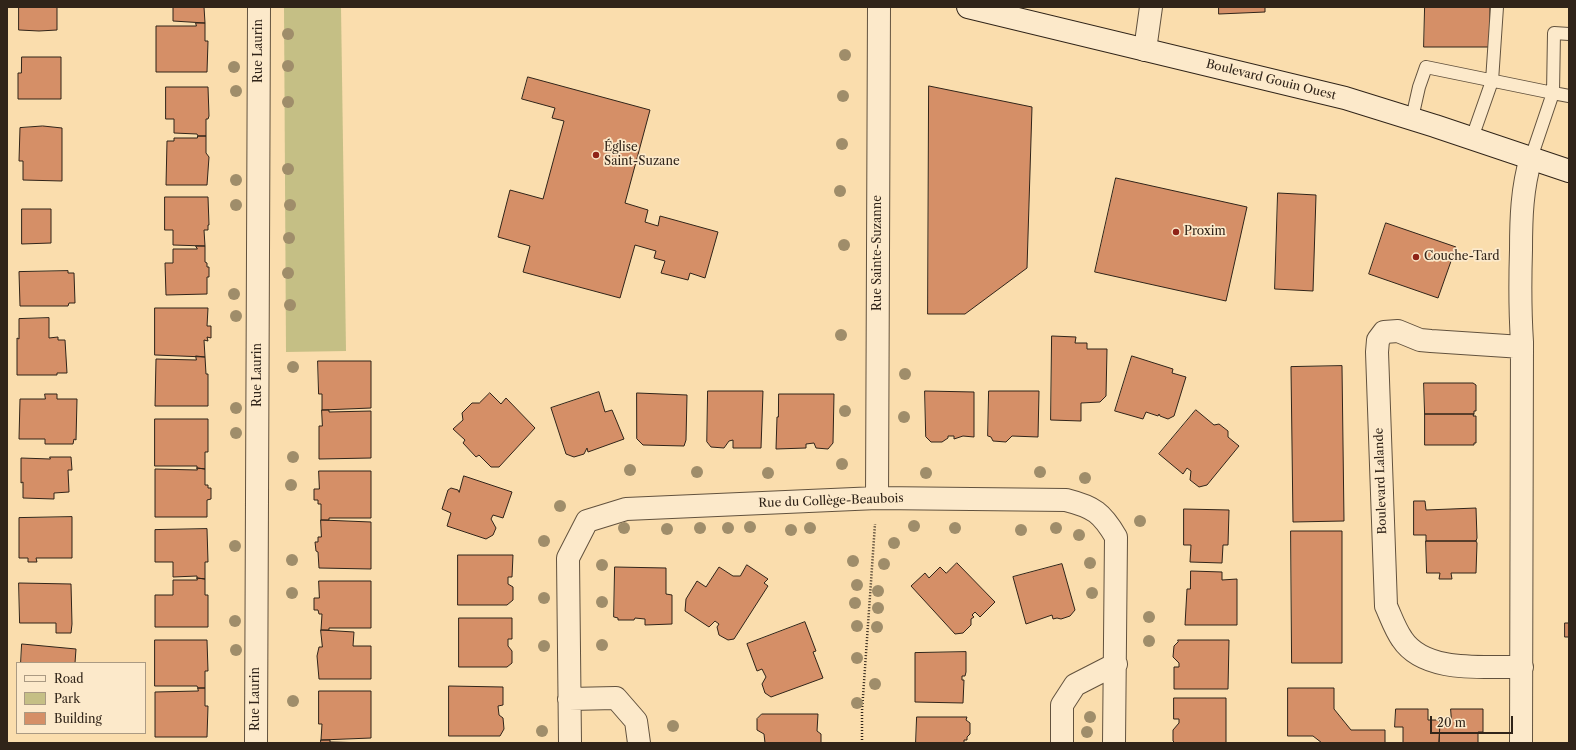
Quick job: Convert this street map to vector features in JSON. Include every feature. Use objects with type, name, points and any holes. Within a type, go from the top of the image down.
[{"type":"street","name":"Rue Laurin","points":[[256,743],[259,7]]},
{"type":"street","name":"Rue Sainte-Suzanne","points":[[877,498],[879,7]]},
{"type":"street","name":"Boulevard Gouin Ouest","points":[[968,7],[1345,98],[1412,118],[1569,171]]},
{"type":"street","points":[[1145,50],[1151,7]]},
{"type":"street","points":[[1521,743],[1522,347],[1520,311],[1522,207],[1526,173],[1531,158]]},
{"type":"street","name":"Boulevard Lalande","points":[[1522,347],[1420,340],[1398,331],[1384,332],[1378,340],[1377,352],[1386,606],[1402,640],[1422,658],[1446,666],[1522,667]]},
{"type":"street","name":"Rue du Collège-Beaubois","points":[[570,743],[568,558],[588,521],[626,509],[877,498],[1066,500],[1087,505],[1106,519],[1116,537],[1116,664],[1114,743]]},
{"type":"street","points":[[1062,743],[1062,705],[1075,685],[1116,664]]},
{"type":"street","points":[[569,699],[616,698],[636,722],[639,743]]},
{"type":"lane","points":[[1472,138],[1492,81],[1497,7]]},
{"type":"lane","points":[[1531,158],[1553,93],[1554,33],[1569,34]]},
{"type":"lane","points":[[1412,118],[1419,87],[1426,67],[1569,96]]},
{"type":"path","points":[[862,743],[862,711],[877,498]]},
{"type":"green space","points":[[284,7],[341,7],[346,351],[286,352]]},
{"type":"building","points":[[19,7],[57,7],[57,30],[19,30]]},
{"type":"building","points":[[173,7],[204,7],[205,23],[173,21]]},
{"type":"building","points":[[1219,7],[1265,7],[1265,12],[1219,14]]},
{"type":"building","points":[[1425,7],[1490,7],[1490,47],[1424,47]]},
{"type":"building","points":[[196,23],[205,23],[205,41],[208,41],[207,72],[156,72],[156,26],[196,26]]},
{"type":"building","points":[[22,57],[61,57],[61,99],[18,99],[18,73],[21,73]]},
{"type":"building","name":"Église Saint-Suzane","points":[[528,77],[650,110],[625,203],[648,210],[645,222],[658,226],[660,216],[718,232],[705,278],[690,273],[688,280],[661,273],[665,261],[654,258],[656,251],[635,245],[620,298],[523,272],[530,246],[498,237],[510,190],[543,199],[564,121],[552,118],[555,108],[522,99]]},
{"type":"building","points":[[929,86],[1032,107],[1027,268],[965,314],[928,314]]},
{"type":"building","points":[[166,87],[208,87],[209,116],[208,119],[206,119],[206,136],[174,133],[174,119],[166,119]]},
{"type":"building","points":[[43,126],[62,128],[62,181],[23,180],[23,161],[19,161],[20,128]]},
{"type":"building","points":[[198,136],[206,136],[206,153],[209,157],[207,185],[166,185],[167,141],[174,141],[174,138],[197,138]]},
{"type":"building","points":[[1116,178],[1247,207],[1226,301],[1095,272]]},
{"type":"building","points":[[1278,193],[1316,195],[1313,291],[1275,289]]},
{"type":"building","points":[[165,197],[208,197],[209,225],[208,230],[204,230],[205,246],[173,245],[173,230],[165,230]]},
{"type":"building","points":[[22,209],[51,209],[51,243],[22,244]]},
{"type":"building","points":[[1386,223],[1456,247],[1438,298],[1369,274]]},
{"type":"building","points":[[196,246],[205,246],[205,262],[207,263],[207,267],[209,267],[209,277],[207,277],[207,294],[166,295],[165,263],[173,263],[173,249],[197,249]]},
{"type":"building","points":[[68,271],[68,273],[74,273],[75,303],[69,303],[68,306],[20,306],[19,272]]},
{"type":"building","points":[[155,308],[208,308],[207,326],[211,326],[211,338],[207,337],[208,341],[204,340],[205,357],[155,355]]},
{"type":"building","points":[[49,318],[49,338],[58,337],[58,340],[65,340],[67,373],[57,373],[57,375],[17,375],[17,338],[19,339],[19,319]]},
{"type":"building","points":[[1052,336],[1076,337],[1075,343],[1087,343],[1087,349],[1107,349],[1106,396],[1100,402],[1081,403],[1081,421],[1051,420]]},
{"type":"building","points":[[196,356],[205,357],[206,374],[208,374],[208,406],[155,406],[156,359],[196,360]]},
{"type":"building","points":[[1132,356],[1173,369],[1172,373],[1186,377],[1174,416],[1168,419],[1160,416],[1159,414],[1158,416],[1146,412],[1143,419],[1115,411]]},
{"type":"building","points":[[318,361],[371,361],[371,408],[322,410],[322,394],[319,394]]},
{"type":"building","points":[[1342,366],[1344,521],[1293,522],[1291,367]]},
{"type":"building","points":[[1424,383],[1473,383],[1476,385],[1476,411],[1474,411],[1474,414],[1425,414]]},
{"type":"building","points":[[708,391],[763,391],[761,448],[733,448],[733,440],[729,441],[724,448],[711,447],[707,442]]},
{"type":"building","points":[[925,391],[974,392],[974,437],[963,436],[954,439],[954,436],[948,436],[948,438],[942,442],[931,442],[926,437]]},
{"type":"building","points":[[989,391],[1039,391],[1038,437],[1012,436],[1006,442],[993,441],[991,437],[988,436]]},
{"type":"building","points":[[599,392],[605,412],[612,410],[624,439],[588,452],[587,448],[584,454],[574,457],[566,454],[551,408]]},
{"type":"building","points":[[490,393],[501,404],[506,398],[535,428],[499,467],[491,467],[479,455],[476,457],[463,443],[465,440],[453,429],[463,420],[462,413],[472,403],[479,403]]},
{"type":"building","points":[[637,393],[687,395],[686,440],[684,446],[643,445],[637,439]]},
{"type":"building","points":[[45,394],[57,394],[57,399],[77,399],[76,440],[74,439],[73,444],[45,444],[45,439],[19,439],[20,399],[45,399]]},
{"type":"building","points":[[779,394],[834,394],[833,443],[828,449],[816,448],[814,443],[806,444],[806,448],[776,449]]},
{"type":"building","points":[[322,410],[329,410],[329,412],[371,411],[371,458],[319,459],[319,426],[322,426]]},
{"type":"building","points":[[1196,410],[1214,425],[1219,424],[1228,431],[1228,437],[1239,446],[1207,485],[1199,487],[1190,480],[1191,471],[1187,468],[1183,474],[1159,454]]},
{"type":"building","points":[[1425,414],[1474,414],[1473,416],[1476,416],[1476,443],[1474,443],[1474,445],[1425,445]]},
{"type":"building","points":[[155,419],[208,419],[208,452],[205,452],[205,469],[197,468],[197,466],[155,466]]},
{"type":"building","points":[[50,457],[71,457],[72,470],[68,470],[69,492],[54,493],[54,499],[23,498],[23,482],[21,483],[21,458],[50,459]]},
{"type":"building","points":[[197,468],[205,469],[205,485],[208,485],[208,488],[211,488],[211,499],[207,500],[207,517],[155,517],[155,469],[197,470]]},
{"type":"building","points":[[319,471],[371,471],[371,518],[329,518],[329,520],[321,520],[321,504],[318,504],[318,500],[314,500],[314,489],[319,489]]},
{"type":"building","points":[[464,476],[512,492],[503,518],[493,515],[491,519],[496,528],[493,535],[486,539],[447,526],[451,513],[442,509],[448,490],[451,488],[458,490],[459,492]]},
{"type":"building","points":[[1414,501],[1425,501],[1426,510],[1476,508],[1476,541],[1426,541],[1426,535],[1414,535]]},
{"type":"building","points":[[1184,509],[1229,510],[1228,545],[1223,545],[1222,563],[1190,562],[1191,545],[1184,545]]},
{"type":"building","points":[[72,517],[72,558],[36,558],[37,562],[28,562],[28,558],[19,558],[19,518]]},
{"type":"building","points":[[321,520],[371,522],[371,569],[319,568],[318,552],[316,551],[315,542],[318,542],[318,537],[321,537]]},
{"type":"building","points":[[207,529],[208,562],[205,562],[205,579],[197,578],[197,576],[173,577],[173,562],[155,562],[155,530]]},
{"type":"building","points":[[1291,531],[1342,531],[1342,663],[1292,663]]},
{"type":"building","points":[[1426,541],[1476,541],[1476,573],[1451,573],[1452,579],[1439,579],[1440,573],[1427,573]]},
{"type":"building","points":[[458,555],[513,555],[512,577],[508,577],[508,584],[513,587],[513,600],[507,605],[458,605]]},
{"type":"building","points":[[957,563],[995,602],[980,617],[975,612],[972,615],[974,617],[971,619],[971,625],[963,633],[955,634],[911,586],[925,573],[929,578],[940,567],[946,573]]},
{"type":"building","points":[[1062,564],[1075,610],[1070,616],[1061,619],[1053,619],[1052,615],[1026,624],[1013,577]]},
{"type":"building","points":[[747,565],[768,579],[764,583],[768,586],[734,639],[728,640],[719,635],[717,627],[719,624],[715,621],[709,627],[685,611],[686,599],[697,581],[706,587],[719,567],[733,576],[740,576]]},
{"type":"building","points":[[615,567],[666,568],[666,594],[672,595],[672,624],[645,625],[645,619],[635,618],[634,620],[618,620],[618,618],[614,617]]},
{"type":"building","points":[[1191,571],[1222,572],[1222,580],[1237,579],[1237,625],[1185,625],[1187,589],[1190,589]]},
{"type":"building","points":[[197,578],[205,579],[205,595],[208,595],[208,627],[155,627],[155,595],[173,595],[173,580],[197,580]]},
{"type":"building","points":[[319,581],[371,581],[371,628],[329,628],[329,630],[321,630],[322,614],[319,614],[318,610],[314,610],[314,598],[319,598]]},
{"type":"building","points":[[19,583],[71,584],[71,633],[56,633],[56,623],[20,623]]},
{"type":"building","points":[[459,618],[512,618],[512,639],[508,639],[508,646],[512,651],[512,663],[507,667],[459,667]]},
{"type":"building","points":[[805,622],[816,651],[813,652],[823,678],[771,697],[765,693],[762,684],[766,677],[762,669],[757,671],[747,644]]},
{"type":"building","points":[[1565,623],[1569,623],[1569,637],[1565,637]]},
{"type":"building","points":[[321,630],[354,632],[353,646],[371,646],[371,679],[319,679],[317,656],[319,647],[322,647]]},
{"type":"building","points":[[155,640],[207,640],[208,671],[205,671],[205,688],[198,688],[197,686],[155,686]]},
{"type":"building","points":[[1178,640],[1229,640],[1228,689],[1174,689],[1174,667],[1179,667],[1179,663],[1173,657],[1174,646]]},
{"type":"building","points":[[22,644],[76,649],[75,662],[21,662]]},
{"type":"building","points":[[966,652],[966,672],[965,676],[962,676],[962,680],[964,680],[963,703],[915,702],[915,653]]},
{"type":"building","points":[[449,686],[503,687],[503,705],[498,706],[499,715],[503,718],[504,729],[500,736],[449,736]]},
{"type":"building","points":[[198,688],[205,688],[205,706],[208,706],[207,737],[155,737],[155,692],[198,691]]},
{"type":"building","points":[[1288,688],[1334,688],[1334,709],[1351,730],[1385,730],[1385,743],[1322,743],[1313,736],[1288,736]]},
{"type":"building","points":[[319,691],[371,691],[371,738],[321,740],[322,724],[319,724]]},
{"type":"building","points":[[1174,698],[1226,698],[1226,743],[1175,743],[1173,741],[1173,730],[1179,723],[1179,719],[1174,719]]},
{"type":"building","points":[[1396,709],[1428,709],[1428,720],[1440,720],[1439,743],[1403,743],[1403,727],[1395,727]]},
{"type":"building","points":[[1451,709],[1483,709],[1483,732],[1478,732],[1478,743],[1439,743],[1440,720],[1451,720]]},
{"type":"building","points":[[762,714],[818,714],[817,731],[821,734],[821,743],[765,743],[764,734],[757,730],[757,719]]},
{"type":"building","points":[[917,717],[967,717],[966,720],[970,723],[970,734],[967,737],[967,740],[964,740],[964,743],[916,743]]},
{"type":"building","points":[[321,740],[330,740],[330,742],[371,743],[321,743]]},
{"type":"place","name":"Église Saint-Suzane","points":[[596,155]]},
{"type":"place","name":"Proxim","points":[[1176,232]]},
{"type":"place","name":"Couche-Tard","points":[[1416,257]]}]
